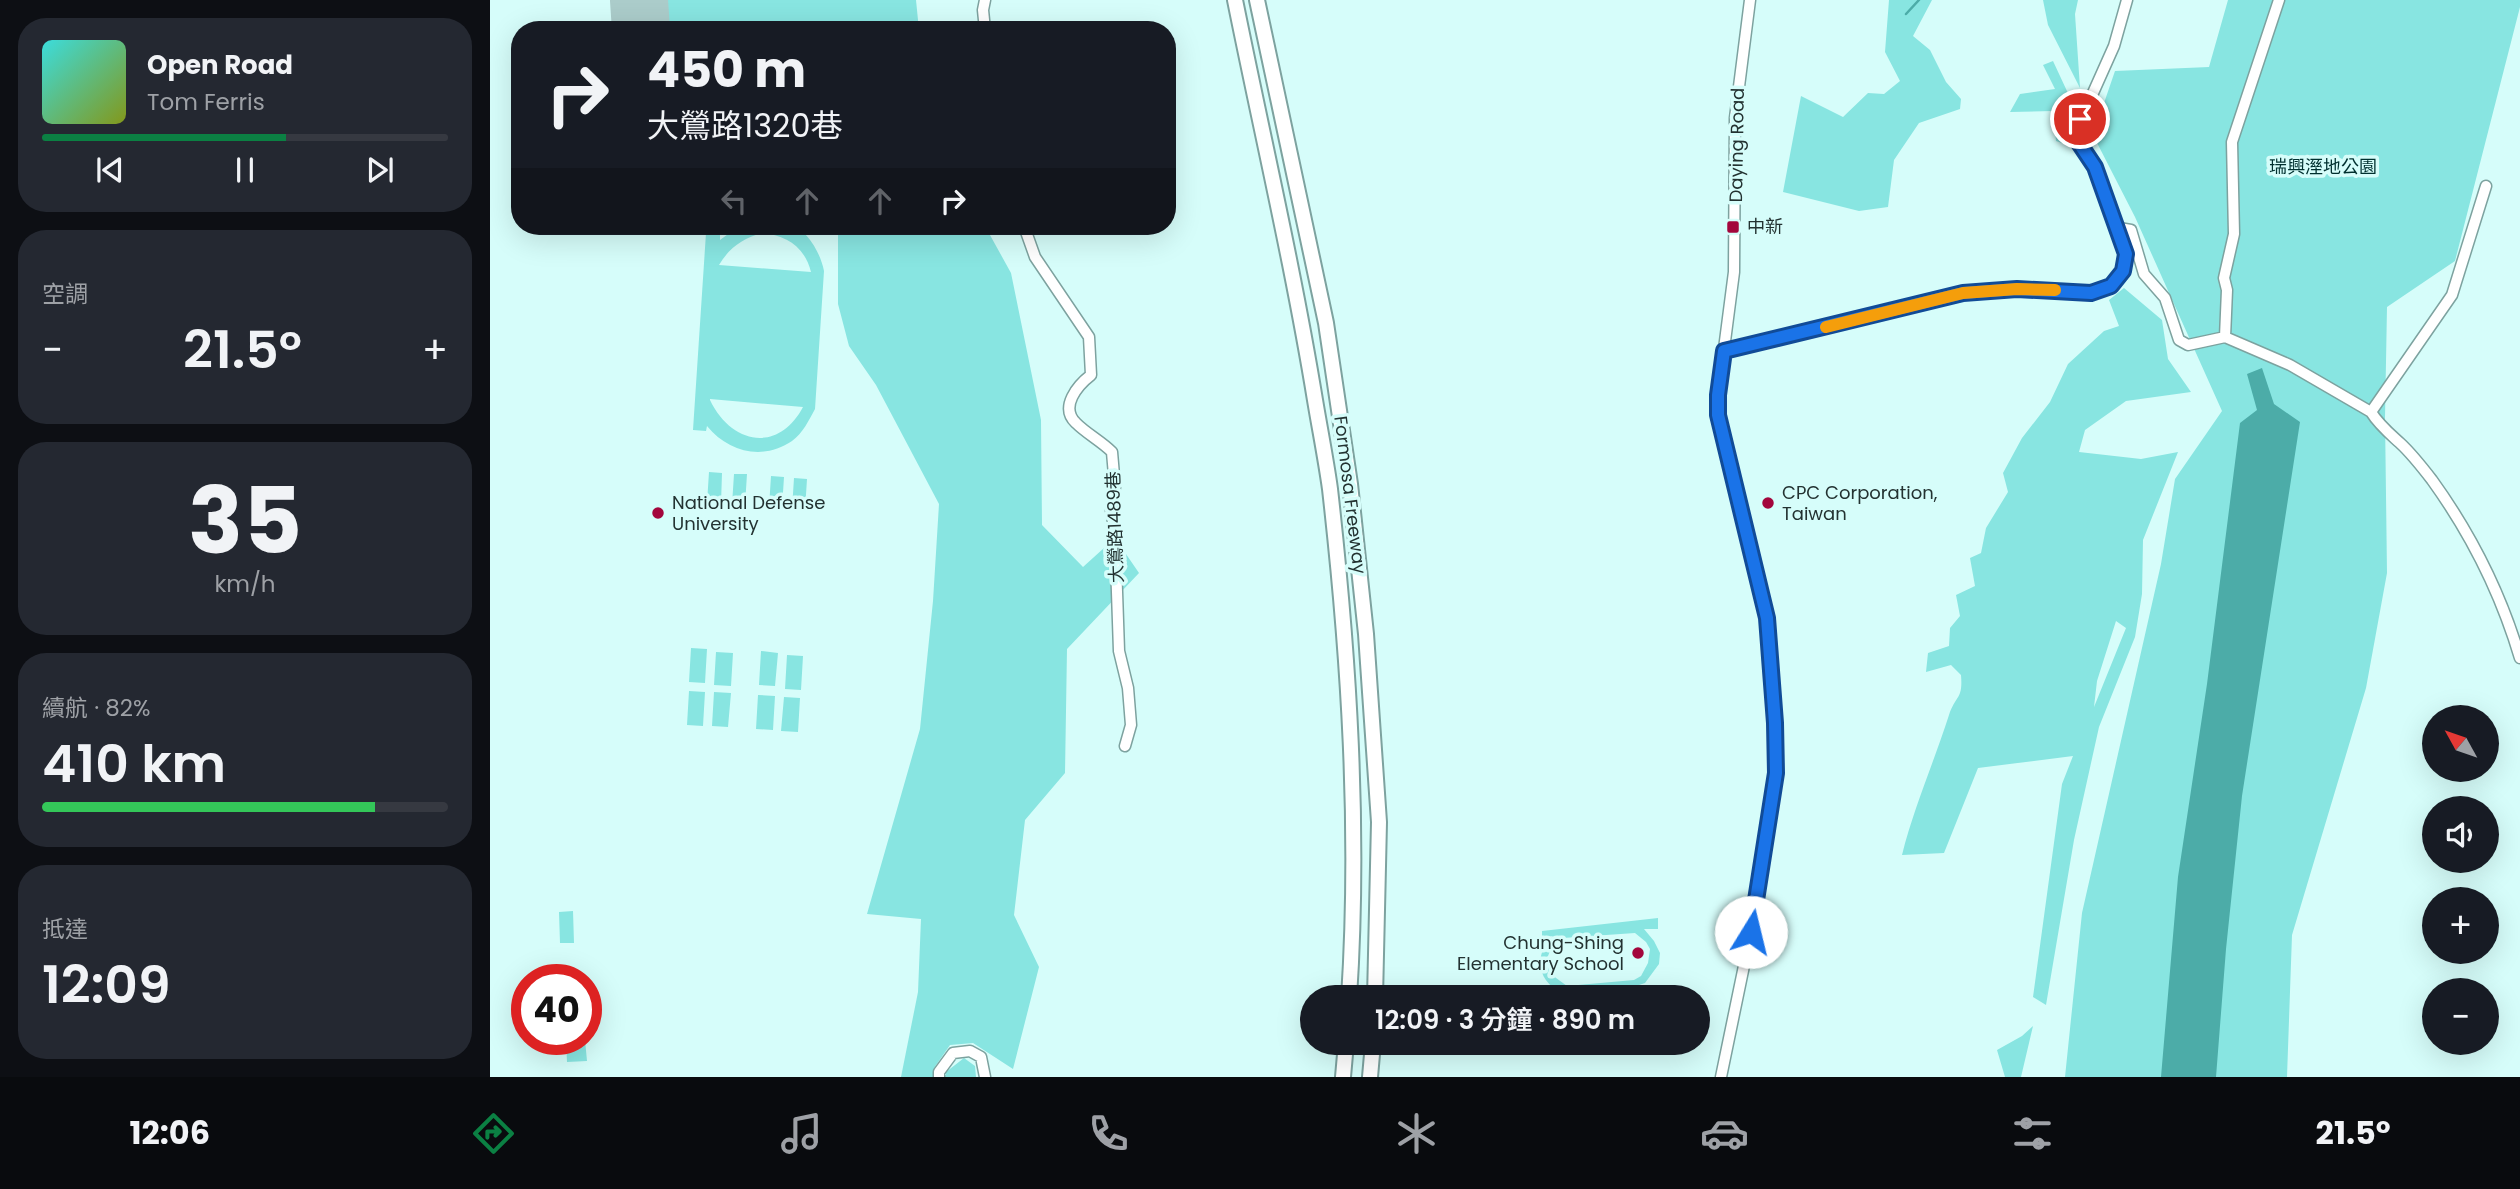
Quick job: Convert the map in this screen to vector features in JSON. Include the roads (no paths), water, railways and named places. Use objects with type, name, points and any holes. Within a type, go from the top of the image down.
[{"type":"highway","name":"Formosa Freeway","points":[[1236,0],[1303,326],[1329,488],[1343,638],[1354,825],[1350,985]]},
{"type":"highway","name":"Formosa Freeway","points":[[1256,0],[1326,323],[1350,484],[1366,634],[1379,822],[1375,985]]},
{"type":"highway","points":[[1343,1077],[1345,1055]]},
{"type":"highway","points":[[1370,1077],[1372,1055]]},
{"type":"street","points":[[984,21],[985,0]]},
{"type":"street","name":"Daying Road","points":[[1721,1077],[1753,920],[1777,755],[1767,618],[1718,415],[1735,240],[1735,117],[1750,0]]},
{"type":"street","points":[[1724,351],[1963,293],[2017,289],[2091,293],[2102,290],[2119,278],[2126,262],[2119,228],[2095,167],[2077,140],[2076,131],[2114,46],[2127,0]]},
{"type":"street","points":[[2225,337],[2227,290],[2224,278],[2234,234],[2232,142],[2279,0]]},
{"type":"street","points":[[2371,412],[2452,295],[2486,186]]},
{"type":"street","points":[[2119,228],[2131,229],[2144,274],[2165,298],[2179,340],[2188,345],[2225,337],[2290,365],[2371,412],[2379,425],[2400,443],[2433,482],[2482,560],[2520,658]]},
{"type":"street","name":"大鶯路1489巷","points":[[1027,235],[1035,257],[1089,337],[1091,375],[1072,395],[1070,411],[1073,420],[1112,452],[1115,487],[1111,510],[1115,533],[1119,651],[1128,688],[1131,725],[1125,746]]},
{"type":"street","points":[[939,1077],[939,1072],[953,1053],[970,1051],[981,1057],[985,1077]]},
{"type":"waterway","points":[[1906,14],[1919,0]]},
{"type":"place","name":"中新","points":[[1733,227]]},
{"type":"place","name":"CPC Corporation, Taiwan","points":[[1768,503]]},
{"type":"place","name":"National Defense University","points":[[658,513]]},
{"type":"place","name":"Chung-Shing Elementary School","points":[[1638,953]]},
{"type":"park label","name":"瑞興溼地公園","points":[[2323,167]]}]
